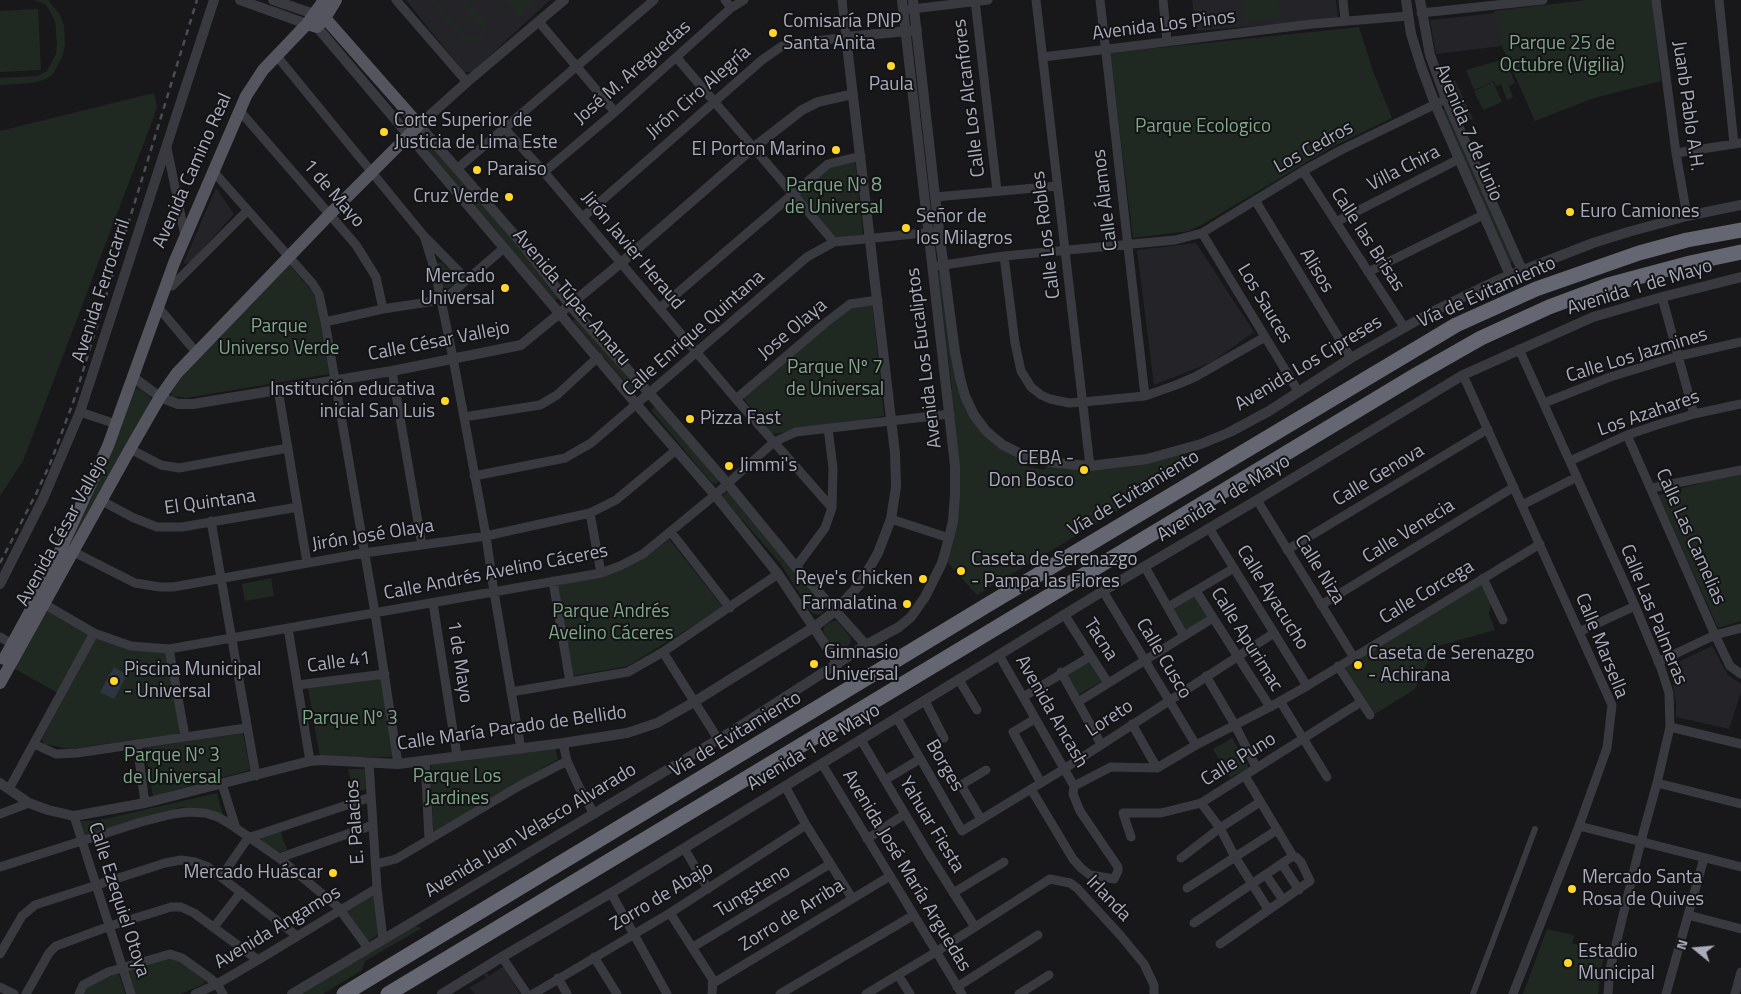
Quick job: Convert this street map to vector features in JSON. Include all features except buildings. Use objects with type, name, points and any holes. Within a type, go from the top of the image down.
[{"type":"highway","name":"Vía de Evitamiento","points":[[344,994],[989,604],[1456,325],[1536,289],[1639,253],[1687,240],[1741,230]]},
{"type":"highway","name":"Vía de Evitamiento","points":[[388,994],[1390,390],[1481,338],[1549,307],[1608,285],[1672,267],[1741,252]]},
{"type":"main road","name":"Avenida Camino Real","points":[[316,21],[324,0]]},
{"type":"main road","name":"Avenida Camino Real","points":[[134,378],[165,286],[185,236],[239,110],[253,83],[276,56],[316,21],[336,0]]},
{"type":"main road","name":"Avenida Túpac Amaru","points":[[316,21],[418,125]]},
{"type":"main road","name":"Avenida César Vallejo","points":[[68,549],[102,501],[160,397],[177,373],[418,125]]},
{"type":"main road","name":"Avenida César Vallejo","points":[[0,683],[68,549],[134,378]]},
{"type":"main road","name":"Avenida César Vallejo","points":[[0,665],[41,602]]},
{"type":"street","name":"Avenida Túpac Amaru","points":[[240,0],[316,21],[504,248],[715,495],[778,574],[838,664]]},
{"type":"street","points":[[273,0],[316,21]]},
{"type":"street","points":[[396,0],[467,82]]},
{"type":"street","points":[[418,125],[564,0]]},
{"type":"street","points":[[457,169],[654,0]]},
{"type":"street","points":[[725,0],[732,8]]},
{"type":"street","name":"José M. Areguedas","points":[[544,172],[677,58],[732,8],[744,0]]},
{"type":"street","name":"Calle María Parado de Bellido","points":[[74,816],[145,803],[310,761],[398,764],[521,749],[627,733],[657,723],[694,702],[814,627],[835,611],[860,584],[878,553],[891,519],[896,487],[895,453],[842,0]]},
{"type":"street","points":[[908,5],[988,0]]},
{"type":"street","name":"Calle Los Robles","points":[[1036,0],[1090,466]]},
{"type":"street","name":"Calle Álamos","points":[[1100,0],[1145,396]]},
{"type":"street","points":[[1163,0],[1168,42]]},
{"type":"street","points":[[1343,0],[1345,20]]},
{"type":"street","name":"Avenida 7 de Junio","points":[[1406,0],[1415,48],[1435,104],[1510,275]]},
{"type":"street","name":"Avenida 7 de Junio","points":[[1420,0],[1421,14],[1430,55],[1446,99],[1522,270]]},
{"type":"street","points":[[1421,14],[1543,0]]},
{"type":"street","name":"Juanb Pablo A.H.","points":[[1656,0],[1676,153],[1687,216]]},
{"type":"street","points":[[1676,153],[1737,143],[1719,0]]},
{"type":"street","name":"Avenida Ferrocarril","points":[[0,584],[43,499],[80,412],[214,1]]},
{"type":"street","name":"Calle Los Alcanfores","points":[[975,1],[997,191]]},
{"type":"street","name":"Avenida Los Eucaliptos","points":[[908,5],[935,197],[954,352],[965,396]]},
{"type":"street","name":"Avenida Los Pinos","points":[[1043,57],[1345,20],[1408,16]]},
{"type":"street","points":[[539,22],[615,112]]},
{"type":"street","name":"Jirón Ciro Alegría","points":[[582,217],[715,104],[762,60],[782,46],[911,30]]},
{"type":"street","name":"Avenida Los Eucaliptos","points":[[838,664],[899,627],[911,617],[934,581],[942,562],[953,521],[955,466],[928,233],[911,30]]},
{"type":"street","points":[[276,56],[424,236],[467,280]]},
{"type":"street","points":[[677,58],[834,242]]},
{"type":"street","name":"Calle César Vallejo","points":[[134,378],[160,397],[178,404],[193,404],[392,371],[521,345],[622,262],[753,148],[802,110],[818,102],[853,94]]},
{"type":"street","name":"Los Cedros","points":[[1202,234],[1303,171],[1341,150],[1446,99]]},
{"type":"street","name":"1 de Mayo","points":[[239,110],[356,244],[376,277],[383,309]]},
{"type":"street","name":"Avenida Túpac Amaru","points":[[418,125],[519,240],[570,305],[650,394],[796,567],[866,646]]},
{"type":"street","name":"Jirón Javier Heraud","points":[[505,129],[622,262],[736,399],[832,508]]},
{"type":"street","points":[[167,148],[185,236]]},
{"type":"street","points":[[660,308],[828,164],[861,156]]},
{"type":"street","name":"Villa Chira","points":[[1336,222],[1459,159]]},
{"type":"street","points":[[213,171],[313,284],[319,294],[375,612],[398,764]]},
{"type":"street","name":"Calle las Brisas","points":[[1303,171],[1404,327]]},
{"type":"street","points":[[935,197],[1057,186]]},
{"type":"street","name":"Alisos","points":[[1255,200],[1351,358]]},
{"type":"street","name":"Avenida Los Cipreses","points":[[965,396],[974,416],[986,431],[1003,445],[1029,458],[1056,464],[1090,466],[1147,459],[1201,444],[1230,432],[1269,411],[1351,358],[1404,327],[1462,296],[1510,275],[1593,243],[1646,226],[1741,205]]},
{"type":"street","points":[[165,286],[172,286],[247,210]]},
{"type":"street","points":[[1368,272],[1483,215]]},
{"type":"street","name":"Calle Enrique Quintana","points":[[474,476],[565,458],[591,443],[808,257],[834,242],[939,231]]},
{"type":"street","points":[[932,267],[1004,256],[1174,240],[1202,234]]},
{"type":"street","name":"Los Sauces","points":[[1202,234],[1298,391]]},
{"type":"street","points":[[424,236],[435,272],[453,358],[486,536],[521,749]]},
{"type":"street","points":[[325,322],[383,309],[441,300],[504,248]]},
{"type":"street","points":[[1004,256],[1014,344],[1020,371],[1041,395],[1050,399],[1083,402],[1145,396],[1196,377],[1265,337]]},
{"type":"street","name":"Avenida 1 de Mayo","points":[[448,993],[502,957],[611,893],[1064,614],[1463,375],[1593,317],[1741,277]]},
{"type":"street","points":[[1662,297],[1694,414]]},
{"type":"street","name":"Jose Olaya","points":[[736,399],[850,304],[878,300]]},
{"type":"street","points":[[158,307],[196,352]]},
{"type":"street","name":"Calle Los Jazmines","points":[[1544,403],[1610,377],[1679,356],[1741,342]]},
{"type":"street","name":"Calle Las Palmeras","points":[[1519,349],[1635,606],[1669,693],[1670,727],[1610,969],[1608,994]]},
{"type":"street","points":[[464,417],[540,405],[557,395],[598,357]]},
{"type":"street","points":[[392,371],[422,545]]},
{"type":"street","name":"Calle Marsella","points":[[1463,375],[1612,705],[1607,748],[1513,994]]},
{"type":"street","points":[[278,389],[307,563]]},
{"type":"street","name":"Los Azahares","points":[[1570,461],[1627,435],[1694,414],[1741,404]]},
{"type":"street","points":[[80,412],[116,424]]},
{"type":"street","name":"Calle Andrés Avelino Cáceres","points":[[41,602],[94,633],[131,646],[169,649],[601,573],[632,561],[671,532],[774,442],[796,432],[950,414]]},
{"type":"street","points":[[796,567],[825,528],[832,508],[833,468],[828,428]]},
{"type":"street","name":"Calle Genova","points":[[1287,550],[1488,429]]},
{"type":"street","name":"Calle Las Camelias","points":[[1627,435],[1652,488],[1715,635],[1730,666],[1741,674]]},
{"type":"street","points":[[130,449],[161,465],[179,468],[288,448]]},
{"type":"street","name":"Jirón José Olaya","points":[[68,549],[123,578],[147,586],[172,587],[307,563],[486,536],[590,513],[616,500],[676,450]]},
{"type":"street","points":[[1652,488],[1741,470]]},
{"type":"street","points":[[1522,505],[1577,477]]},
{"type":"street","name":"Calle Venecia","points":[[1321,605],[1514,487]]},
{"type":"street","name":"Calle Niza","points":[[1257,500],[1353,656]]},
{"type":"street","name":"El Quintana","points":[[102,501],[134,518],[157,527],[182,527],[298,507]]},
{"type":"street","points":[[590,513],[601,573]]},
{"type":"street","points":[[891,519],[949,538]]},
{"type":"street","points":[[211,521],[222,577],[246,728],[256,776]]},
{"type":"street","name":"Calle Ayacucho","points":[[1209,528],[1307,686]]},
{"type":"street","points":[[671,532],[730,608]]},
{"type":"street","name":"Calle Corcega","points":[[1157,768],[1196,745],[1280,702],[1540,544]]},
{"type":"street","points":[[1145,567],[1184,636]]},
{"type":"street","points":[[1168,607],[1234,568]]},
{"type":"street","points":[[511,692],[628,672],[663,652],[778,574]]},
{"type":"street","points":[[1483,578],[1503,620]]},
{"type":"street","points":[[553,581],[570,682]]},
{"type":"street","name":"Calle Cusco","points":[[1103,591],[1196,745]]},
{"type":"street","name":"Calle Apurimac","points":[[1196,591],[1270,707]]},
{"type":"street","name":"1 de Mayo","points":[[433,602],[457,756]]},
{"type":"street","points":[[1579,632],[1635,606]]},
{"type":"street","name":"Tacna","points":[[1064,614],[1108,683]]},
{"type":"street","points":[[1078,702],[1213,618]]},
{"type":"street","points":[[288,628],[310,761]]},
{"type":"street","points":[[1658,662],[1715,635],[1741,628]]},
{"type":"street","points":[[74,816],[29,803],[4,786],[34,744],[94,633]]},
{"type":"street","name":"Loreto","points":[[962,831],[1064,769],[1274,633]]},
{"type":"street","points":[[0,637],[12,644]]},
{"type":"street","points":[[169,649],[185,736]]},
{"type":"street","points":[[663,652],[718,738]]},
{"type":"street","name":"Avenida Ancash","points":[[999,655],[1074,786],[1073,794],[1076,803],[1118,867],[1114,879],[1090,875],[1081,868],[1073,859],[1031,789]]},
{"type":"street","points":[[1023,697],[1091,656]]},
{"type":"street","name":"Avenida Juan Velasco Alvarado","points":[[292,994],[594,814],[838,664]]},
{"type":"street","points":[[1338,666],[1370,716]]},
{"type":"street","points":[[1062,672],[1101,744]]},
{"type":"street","name":"Calle 41","points":[[298,685],[384,674]]},
{"type":"street","points":[[1206,676],[1235,725],[1256,767]]},
{"type":"street","points":[[959,680],[977,710]]},
{"type":"street","points":[[925,701],[944,738]]},
{"type":"street","points":[[1280,702],[1327,777]]},
{"type":"street","name":"Calle Puno","points":[[1132,837],[1124,813],[1161,813],[1202,803],[1256,767],[1304,740],[1361,702]]},
{"type":"street","name":"Borges","points":[[897,718],[962,831]]},
{"type":"street","points":[[1035,719],[1013,732],[1041,783]]},
{"type":"street","points":[[1132,724],[1157,768]]},
{"type":"street","points":[[1670,727],[1741,744]]},
{"type":"street","points":[[34,744],[56,754],[78,753],[246,728]]},
{"type":"street","name":"Yahuar Fiesta","points":[[861,740],[975,927]]},
{"type":"street","points":[[562,743],[567,761],[594,814]]},
{"type":"street","points":[[137,744],[145,803]]},
{"type":"street","points":[[885,780],[920,758]]},
{"type":"street","points":[[425,760],[429,840]]},
{"type":"street","points":[[376,864],[396,859],[521,785],[567,761]]},
{"type":"street","name":"E. Palacios","points":[[369,763],[377,888],[383,939]]},
{"type":"street","name":"Avenida José María Arguedas","points":[[822,764],[959,990]]},
{"type":"street","points":[[1074,786],[1111,767],[1157,768]]},
{"type":"street","points":[[981,819],[961,785],[986,770]]},
{"type":"street","points":[[1220,944],[1268,909],[1310,882],[1301,862],[1293,856],[1245,776]]},
{"type":"street","points":[[1657,783],[1741,804]]},
{"type":"street","points":[[222,784],[236,828]]},
{"type":"street","points":[[785,786],[806,826],[852,898]]},
{"type":"street","points":[[221,877],[248,838],[371,797]]},
{"type":"street","points":[[1181,858],[1220,828],[1260,802]]},
{"type":"street","points":[[0,814],[29,803]]},
{"type":"street","points":[[1202,803],[1220,828],[1235,857],[1268,909]]},
{"type":"street","points":[[0,867],[173,814],[188,812],[212,815],[236,828],[279,858],[340,910],[368,948]]},
{"type":"street","points":[[867,839],[905,814]]},
{"type":"street","name":"Calle Ezequiel Otoya","points":[[74,816],[131,994]]},
{"type":"street","points":[[279,858],[373,825]]},
{"type":"street","name":"Zorro de Abajo","points":[[533,994],[670,913],[806,826]]},
{"type":"street","points":[[1578,826],[1741,868]]},
{"type":"street","points":[[1187,888],[1277,830]]},
{"type":"street","points":[[1473,994],[1535,830]]},
{"type":"street","points":[[684,848],[708,889]]},
{"type":"street","points":[[1194,923],[1293,856]]},
{"type":"street","points":[[1666,994],[1704,858]]},
{"type":"street","points":[[0,954],[22,916],[40,903],[95,884],[180,860],[201,864],[221,877],[297,936]]},
{"type":"street","points":[[954,893],[1004,862]]},
{"type":"street","name":"Tungsteno","points":[[693,947],[830,864]]},
{"type":"street","points":[[1282,864],[1298,890]]},
{"type":"street","points":[[1266,875],[1283,900]]},
{"type":"street","name":"Zorro de Arriba","points":[[712,989],[852,898],[890,876]]},
{"type":"street","name":"Irlanda","points":[[866,994],[936,952],[1050,878],[1070,883],[1121,936],[1144,964],[1154,985],[1154,994]]},
{"type":"street","name":"Avenida Angamos","points":[[195,994],[217,984],[377,888]]},
{"type":"street","points":[[214,927],[241,892]]},
{"type":"street","points":[[611,893],[667,994]]},
{"type":"street","points":[[26,994],[49,952],[56,946],[165,908],[176,907],[189,910],[258,960]]},
{"type":"street","points":[[670,913],[712,980],[712,989]]},
{"type":"street","points":[[780,994],[914,915]]},
{"type":"street","points":[[1688,915],[1741,929]]},
{"type":"street","points":[[959,990],[1038,936]]},
{"type":"street","points":[[78,994],[84,985],[108,972],[166,955],[182,958],[217,984],[223,994]]},
{"type":"street","points":[[502,957],[527,994]]},
{"type":"street","points":[[594,957],[617,994]]},
{"type":"street","points":[[1735,994],[1741,972]]},
{"type":"street","points":[[898,975],[910,994]]},
{"type":"street","points":[[1019,994],[1049,975]]},
{"type":"street","points":[[558,978],[567,994]]},
{"type":"street","points":[[0,986],[14,994]]},
{"type":"shaded area","points":[[406,0],[550,0],[472,72],[464,72]]},
{"type":"shaded area","points":[[1192,0],[1336,0],[1338,19],[1196,31]]},
{"type":"shaded area","points":[[1495,13],[1502,46],[1436,54],[1430,20]]},
{"type":"shaded area","points":[[216,188],[234,214],[191,262],[183,264]]},
{"type":"shaded area","points":[[1196,243],[1254,332],[1212,362],[1154,385],[1137,250]]},
{"type":"shaded area","points":[[1712,646],[1728,675],[1741,684],[1741,692],[1729,729],[1676,717],[1676,702],[1670,666]]},
{"type":"shaded area","points":[[114,667],[127,675],[114,699],[100,692]]},
{"type":"shaded area","points":[[504,966],[520,994],[475,994],[469,988],[486,978],[484,975],[487,973],[489,976]]},
{"type":"green space","points":[[34,0],[48,0],[60,15],[64,26],[65,46],[62,57],[53,74],[46,79],[32,83],[0,85],[0,78],[38,76],[47,71],[56,54],[55,21],[45,4]]},
{"type":"green space","points":[[429,0],[434,0],[466,38],[476,38],[481,34],[482,27],[460,0],[465,0],[485,22],[484,36],[475,42],[464,40]]},
{"type":"green space","points":[[504,0],[537,0],[519,16]]},
{"type":"green space","points":[[1241,0],[1279,0],[1281,17],[1243,22]]},
{"type":"green space","name":"Parque 25 de Octubre (Vigilia)","points":[[1587,0],[1652,0],[1661,81],[1594,98],[1535,121],[1502,46],[1494,11]]},
{"type":"green space","points":[[38,9],[41,70],[0,72],[0,11]]},
{"type":"green space","name":"Parque Ecologico","points":[[1359,27],[1373,71],[1392,118],[1332,147],[1189,231],[1133,238],[1110,53]]},
{"type":"green space","points":[[1505,59],[1515,83],[1509,86],[1513,97],[1507,100],[1501,84],[1496,86],[1494,81],[1474,90],[1466,70]]},
{"type":"green space","points":[[1455,80],[1473,119],[1463,123],[1447,84]]},
{"type":"green space","points":[[1493,82],[1502,102],[1483,110],[1474,91]]},
{"type":"green space","points":[[154,93],[157,106],[153,119],[23,461],[0,496],[0,131]]},
{"type":"green space","points":[[1446,108],[1515,261],[1509,264],[1441,111]]},
{"type":"green space","points":[[425,138],[561,296],[555,300],[420,142]]},
{"type":"green space","name":"Parque Nº 8 de Universal","points":[[855,162],[863,234],[837,238],[799,194],[832,166]]},
{"type":"green space","points":[[441,262],[460,279],[444,291],[436,264]]},
{"type":"green space","name":"Parque Universo Verde","points":[[288,263],[312,291],[317,302],[329,374],[186,398],[172,396],[171,392],[190,366]]},
{"type":"green space","points":[[940,272],[957,387],[966,409],[1021,459],[1018,464],[1043,470],[1049,466],[1182,453],[1192,460],[1189,468],[977,595],[946,561],[957,519],[960,487],[959,461],[950,389],[952,389],[938,273]]},
{"type":"green space","name":"Parque Nº 7 de Universal","points":[[872,302],[884,416],[773,434],[742,397],[854,304]]},
{"type":"green space","points":[[578,317],[639,386],[633,391],[573,321]]},
{"type":"green space","points":[[136,388],[142,390],[151,398],[152,402],[73,544],[70,543],[133,391]]},
{"type":"green space","points":[[655,406],[718,479],[718,482],[715,484],[711,482],[651,410]]},
{"type":"green space","points":[[1741,472],[1741,621],[1718,628],[1658,495]]},
{"type":"green space","points":[[728,491],[825,605],[821,614],[812,613],[780,563],[723,498],[723,495]]},
{"type":"green space","name":"Parque Andrés Avelino Cáceres","points":[[669,539],[723,607],[628,666],[572,676],[557,585],[604,576],[623,570],[646,557]]},
{"type":"green space","points":[[271,578],[274,596],[245,601],[242,584]]},
{"type":"green space","points":[[1481,582],[1491,603],[1489,614],[1495,630],[1435,647],[1415,689],[1375,714],[1344,669]]},
{"type":"green space","points":[[1196,594],[1210,616],[1183,632],[1171,609]]},
{"type":"green space","points":[[49,611],[88,632],[89,635],[58,693],[13,668],[45,612]]},
{"type":"green space","points":[[837,621],[851,638],[850,644],[843,650],[836,648],[830,643],[823,631],[825,625]]},
{"type":"green space","points":[[95,636],[168,653],[182,733],[69,749],[44,744],[42,739]]},
{"type":"green space","points":[[1089,659],[1102,681],[1078,695],[1065,673]]},
{"type":"green space","name":"Parque Nº 3","points":[[381,677],[395,757],[320,757],[308,688]]},
{"type":"green space","name":"Parque Nº 3 de Universal","points":[[243,733],[250,770],[153,796],[145,748]]},
{"type":"green space","points":[[1232,738],[1249,768],[1230,778],[1213,749]]},
{"type":"green space","name":"Parque Los Jardines","points":[[555,748],[558,759],[433,832],[431,765]]},
{"type":"green space","points":[[348,769],[365,769],[366,789],[354,793]]},
{"type":"green space","points":[[217,793],[223,816],[207,809],[181,807],[85,836],[80,821],[105,819]]},
{"type":"green space","points":[[280,830],[287,850],[275,853],[258,839]]},
{"type":"green space","points":[[373,895],[375,897],[380,933],[367,942],[346,912]]},
{"type":"green space","points":[[415,926],[422,928],[365,961],[362,970],[323,994],[301,994]]},
{"type":"green space","name":"Estadio Municipal","points":[[1547,929],[1574,935],[1572,943],[1605,953],[1598,994],[1523,994]]},
{"type":"green space","points":[[167,957],[185,964],[205,981],[204,984],[180,994],[135,994],[127,970]]},
{"type":"green space","points":[[116,974],[119,975],[125,994],[81,994],[88,984]]},
{"type":"railway","points":[[0,563],[50,464],[74,400],[197,0]]},
{"type":"place","name":"Comisaría PNP Santa Anita","points":[[773,33]]},
{"type":"place","name":"Paula","points":[[891,66]]},
{"type":"place","name":"Corte Superior de Justicia de Lima Este","points":[[384,132]]},
{"type":"place","name":"El Porton Marino","points":[[836,150]]},
{"type":"place","name":"Paraiso","points":[[477,170]]},
{"type":"place","name":"Cruz Verde","points":[[509,197]]},
{"type":"place","name":"Euro Camiones","points":[[1570,212]]},
{"type":"place","name":"Señor de los Milagros","points":[[906,228]]},
{"type":"place","name":"Mercado Universal","points":[[505,288]]},
{"type":"place","name":"Institución educativa inicial San Luis","points":[[445,401]]},
{"type":"place","name":"Pizza Fast","points":[[690,419]]},
{"type":"place","name":"Jimmi's","points":[[729,466]]},
{"type":"place","name":"CEBA - Don Bosco","points":[[1084,470]]},
{"type":"place","name":"Caseta de Serenazgo - Pampa las Flores","points":[[961,571]]},
{"type":"place","name":"Reye's Chicken","points":[[923,579]]},
{"type":"place","name":"Farmalatina","points":[[907,604]]},
{"type":"place","name":"Gimnasio Universal","points":[[814,664]]},
{"type":"place","name":"Caseta de Serenazgo - Achirana","points":[[1358,665]]},
{"type":"place","name":"Piscina Municipal - Universal","points":[[114,681]]},
{"type":"place","name":"Mercado Huáscar","points":[[333,873]]},
{"type":"place","name":"Mercado Santa Rosa de Quives","points":[[1572,889]]},
{"type":"place","name":"Estadio Municipal","points":[[1568,963]]}]
